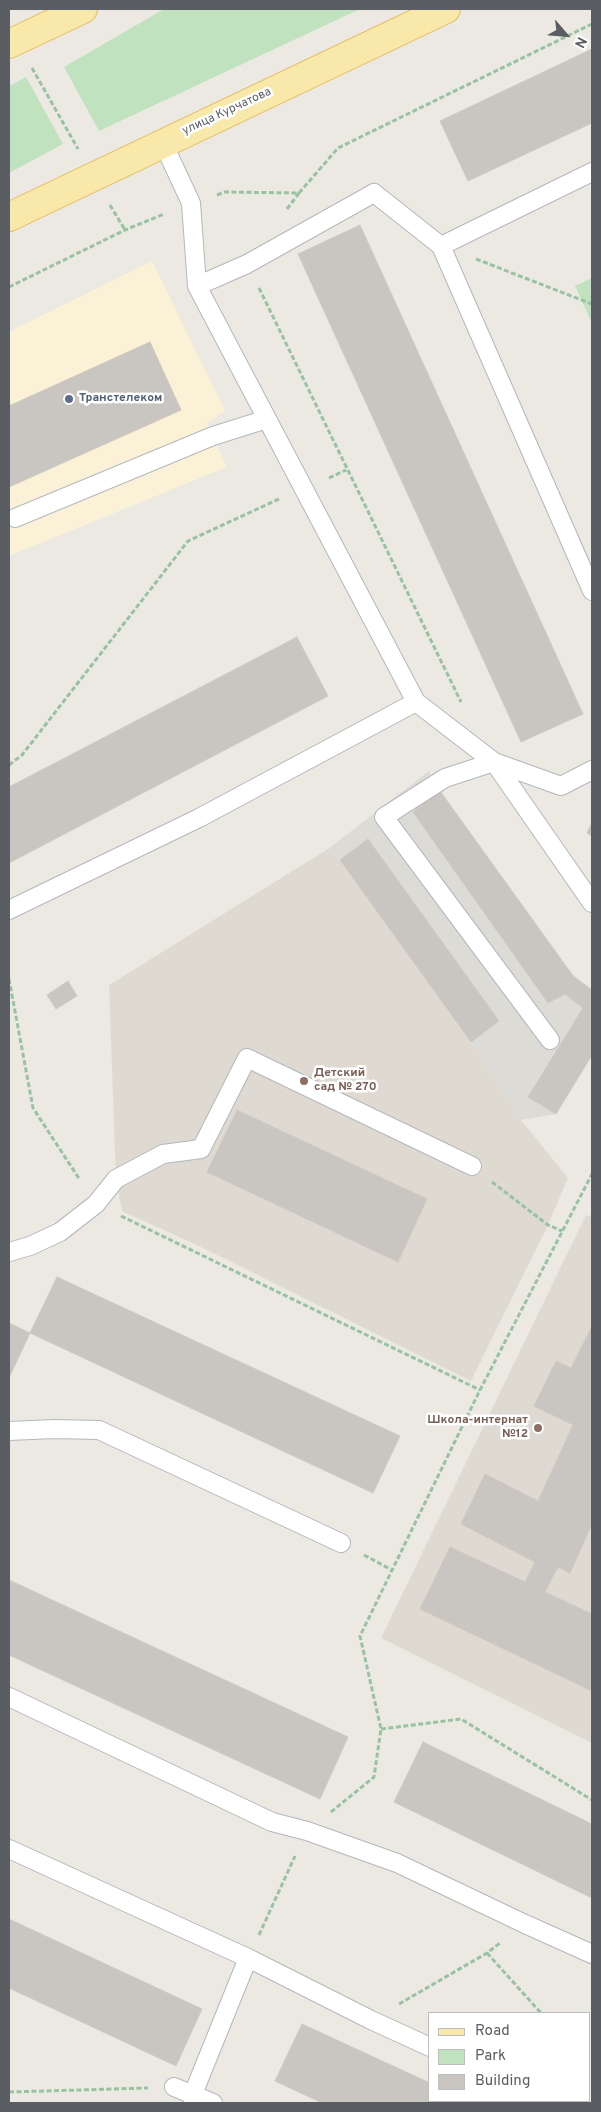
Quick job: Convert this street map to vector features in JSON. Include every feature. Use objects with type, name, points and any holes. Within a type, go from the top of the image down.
[{"type":"main road","points":[[13,42],[82,9]]},
{"type":"main road","name":"улица Курчатова","points":[[9,217],[446,9]]},
{"type":"lane","points":[[163,143],[191,204],[197,286],[416,702],[494,762],[592,902]]},
{"type":"lane","points":[[440,246],[592,172]]},
{"type":"lane","points":[[197,286],[247,264],[374,193],[440,246],[592,591]]},
{"type":"lane","points":[[15,518],[213,436],[267,419]]},
{"type":"lane","points":[[9,910],[199,818],[416,702]]},
{"type":"lane","points":[[550,1040],[384,817],[445,778],[494,762],[560,786],[592,770]]},
{"type":"lane","points":[[9,1252],[30,1246],[60,1232],[96,1204],[116,1179],[163,1154],[201,1149],[248,1058],[472,1166]]},
{"type":"lane","points":[[9,1431],[54,1429],[100,1430],[341,1543]]},
{"type":"lane","points":[[9,1697],[272,1822],[307,1831],[398,1863],[592,1954]]},
{"type":"lane","points":[[9,1849],[248,1958],[371,2020],[428,2046]]},
{"type":"lane","points":[[193,2098],[248,1958]]},
{"type":"lane","points":[[174,2087],[193,2098],[213,2103]]},
{"type":"path","points":[[282,217],[299,193],[338,148],[592,24]]},
{"type":"path","points":[[13,42],[125,230]]},
{"type":"path","points":[[9,287],[125,230],[225,192],[299,193]]},
{"type":"path","points":[[440,246],[592,304]]},
{"type":"path","points":[[247,264],[346,470],[466,710]]},
{"type":"path","points":[[9,765],[22,755],[188,541],[346,470]]},
{"type":"path","points":[[9,979],[33,1108],[96,1204],[480,1390]]},
{"type":"path","points":[[472,1166],[548,1225],[562,1231]]},
{"type":"path","points":[[248,1958],[307,1831],[374,1777],[381,1729],[360,1636],[480,1390],[592,1174]]},
{"type":"path","points":[[588,1182],[592,1185]]},
{"type":"path","points":[[341,1543],[392,1570]]},
{"type":"path","points":[[381,1729],[462,1719],[592,1800]]},
{"type":"path","points":[[371,2020],[487,1953],[525,1924]]},
{"type":"path","points":[[487,1953],[540,2012]]},
{"type":"path","points":[[9,2092],[174,2087]]},
{"type":"shaded area","points":[[152,261],[225,411],[207,423],[227,467],[9,556],[9,332]]},
{"type":"shaded area","points":[[429,771],[440,791],[573,975],[592,990],[592,1055],[556,1114],[521,1120],[471,1042],[340,860],[328,849]]},
{"type":"shaded area","name":"Детский сад № 270","points":[[328,849],[340,860],[471,1042],[521,1120],[568,1178],[548,1225],[471,1381],[201,1247],[122,1211],[116,1179],[109,985]]},
{"type":"shaded area","name":"Школа-интернат №12","points":[[586,1215],[592,1217],[592,1743],[381,1638]]},
{"type":"green space","points":[[164,9],[360,9],[99,131],[64,67]]},
{"type":"green space","points":[[26,77],[63,144],[9,173],[9,86]]},
{"type":"green space","points":[[592,278],[592,323],[575,286]]},
{"type":"building","points":[[592,49],[592,123],[468,181],[440,121]]},
{"type":"building","points":[[360,225],[583,714],[521,742],[298,254]]},
{"type":"building","points":[[150,342],[181,410],[9,487],[9,406]]},
{"type":"building","points":[[297,637],[328,696],[9,863],[9,787]]},
{"type":"building","points":[[440,791],[573,976],[592,990],[592,1055],[556,1114],[528,1097],[583,1008],[565,994],[548,1003],[413,812]]},
{"type":"building","points":[[592,822],[592,836],[587,833]]},
{"type":"building","points":[[368,839],[499,1021],[471,1042],[340,860]]},
{"type":"building","points":[[68,981],[77,996],[56,1009],[47,995]]},
{"type":"building","points":[[237,1110],[427,1199],[398,1262],[207,1172]]},
{"type":"building","points":[[57,1277],[400,1436],[373,1493],[30,1333]]},
{"type":"building","points":[[9,1323],[30,1333],[9,1378]]},
{"type":"building","points":[[592,1326],[592,1524],[570,1573],[558,1567],[545,1592],[592,1614],[592,1691],[420,1609],[450,1547],[525,1582],[535,1562],[461,1524],[485,1474],[538,1501],[573,1425],[534,1406],[556,1361],[571,1368]]},
{"type":"building","points":[[9,1580],[348,1737],[320,1799],[9,1655]]},
{"type":"building","points":[[423,1742],[592,1824],[592,1898],[394,1802]]},
{"type":"building","points":[[9,1919],[202,2009],[176,2066],[9,1988]]},
{"type":"building","points":[[302,2024],[428,2082],[428,2102],[473,2103],[322,2103],[275,2081]]},
{"type":"place","name":"Транстелеком","points":[[69,399]]},
{"type":"place","name":"Детский сад № 270","points":[[304,1081]]},
{"type":"place","name":"Школа-интернат №12","points":[[538,1428]]}]
